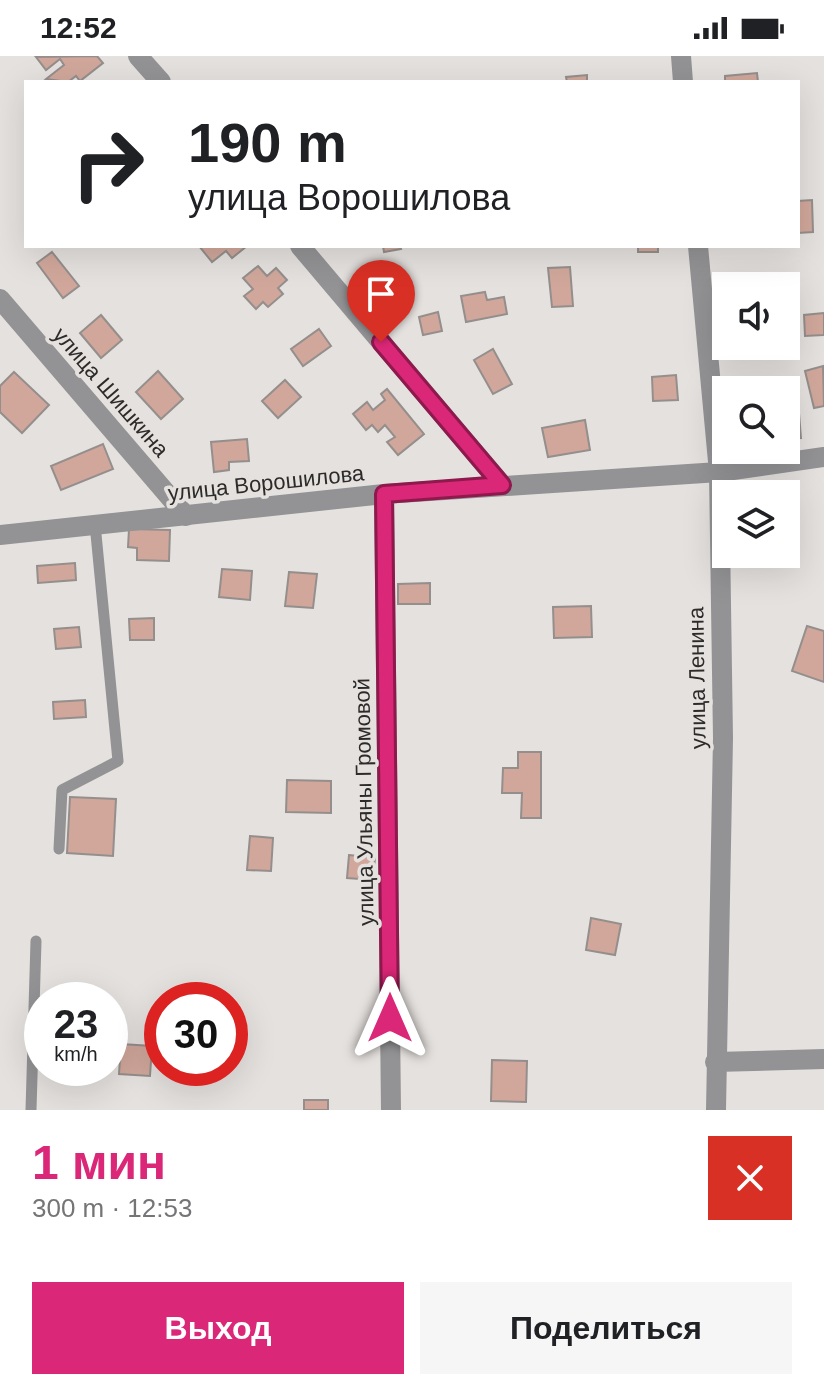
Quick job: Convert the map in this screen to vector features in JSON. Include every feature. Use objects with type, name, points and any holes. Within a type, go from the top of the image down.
[{"type":"street","points":[[138,56],[159,80]]},
{"type":"street","points":[[681,56],[683,80]]},
{"type":"street","points":[[302,248],[502,485]]},
{"type":"street","name":"улица Ленина","points":[[698,248],[719,472],[723,738],[716,1110]]},
{"type":"street","name":"улица Шишкина","points":[[0,299],[186,516]]},
{"type":"street","name":"улица Ворошилова","points":[[0,535],[384,494],[719,472],[824,457]]},
{"type":"street","name":"улица Ульяны Громовой","points":[[384,494],[391,1110]]},
{"type":"street","points":[[715,1062],[824,1059]]},
{"type":"lane","points":[[59,849],[62,790],[118,761],[95,524]]},
{"type":"lane","points":[[31,1110],[36,941]]},
{"type":"building","points":[[97,56],[103,63],[81,80],[76,76],[71,80],[53,80],[46,79],[64,65],[60,59],[46,70],[36,57]]},
{"type":"building","points":[[757,73],[758,80],[725,80],[725,76]]},
{"type":"building","points":[[587,75],[587,80],[567,80],[566,77]]},
{"type":"building","points":[[812,200],[813,232],[800,233],[800,201]]},
{"type":"building","points":[[201,248],[244,248],[232,258],[226,251],[212,262]]},
{"type":"building","points":[[383,248],[401,249],[384,252]]},
{"type":"building","points":[[638,248],[658,248],[658,252],[638,252]]},
{"type":"building","points":[[52,252],[79,286],[63,298],[37,263]]},
{"type":"building","points":[[258,266],[267,276],[276,268],[287,280],[278,288],[283,294],[268,307],[263,302],[256,309],[244,296],[253,289],[243,278]]},
{"type":"building","points":[[570,267],[573,306],[552,307],[548,268]]},
{"type":"building","points":[[485,292],[487,300],[504,297],[507,314],[466,322],[461,296]]},
{"type":"building","points":[[438,312],[442,331],[423,335],[419,317]]},
{"type":"building","points":[[824,313],[824,335],[805,336],[804,315]]},
{"type":"building","points":[[101,315],[122,340],[101,358],[80,333]]},
{"type":"building","points":[[319,329],[331,346],[303,366],[291,349]]},
{"type":"building","points":[[493,349],[512,384],[493,394],[474,360]]},
{"type":"building","points":[[823,366],[824,406],[814,408],[805,371]]},
{"type":"building","points":[[158,371],[183,399],[161,419],[136,392]]},
{"type":"building","points":[[14,372],[49,405],[22,433],[0,412],[0,386]]},
{"type":"building","points":[[676,375],[678,400],[653,401],[652,377]]},
{"type":"building","points":[[285,380],[301,397],[278,418],[262,401]]},
{"type":"building","points":[[387,389],[424,434],[398,455],[387,442],[395,437],[385,425],[378,432],[372,425],[366,430],[353,414],[367,402],[373,410],[385,400],[381,394]]},
{"type":"building","points":[[585,420],[590,450],[548,457],[542,428]]},
{"type":"building","points":[[247,439],[249,461],[229,462],[229,470],[214,472],[211,442]]},
{"type":"building","points":[[103,444],[113,469],[61,490],[51,466]]},
{"type":"building","points":[[129,529],[170,530],[169,561],[137,560],[137,548],[128,547]]},
{"type":"building","points":[[75,563],[76,580],[38,583],[37,566]]},
{"type":"building","points":[[222,569],[252,571],[250,600],[219,597]]},
{"type":"building","points":[[289,572],[317,574],[313,608],[285,606]]},
{"type":"building","points":[[430,583],[430,604],[398,604],[398,584]]},
{"type":"building","points":[[591,606],[592,637],[554,638],[553,607]]},
{"type":"building","points":[[154,618],[154,640],[130,640],[129,619]]},
{"type":"building","points":[[807,626],[824,631],[824,682],[792,671]]},
{"type":"building","points":[[79,627],[81,647],[56,649],[54,629]]},
{"type":"building","points":[[85,700],[86,717],[54,719],[53,702]]},
{"type":"building","points":[[518,752],[541,752],[541,818],[521,818],[522,793],[502,793],[503,768],[518,768]]},
{"type":"building","points":[[287,780],[331,781],[331,813],[286,812]]},
{"type":"building","points":[[70,797],[116,799],[113,856],[67,853]]},
{"type":"building","points":[[250,836],[273,838],[271,871],[247,870]]},
{"type":"building","points":[[349,855],[375,858],[373,880],[347,878]]},
{"type":"building","points":[[591,918],[621,924],[615,955],[586,950]]},
{"type":"building","points":[[128,1044],[144,1045],[144,1076],[128,1075]]},
{"type":"building","points":[[492,1060],[527,1061],[526,1102],[491,1101]]},
{"type":"building","points":[[304,1100],[328,1100],[328,1110],[304,1110]]},
{"type":"route","points":[[381,342],[502,485],[384,494],[390,1018]]}]
